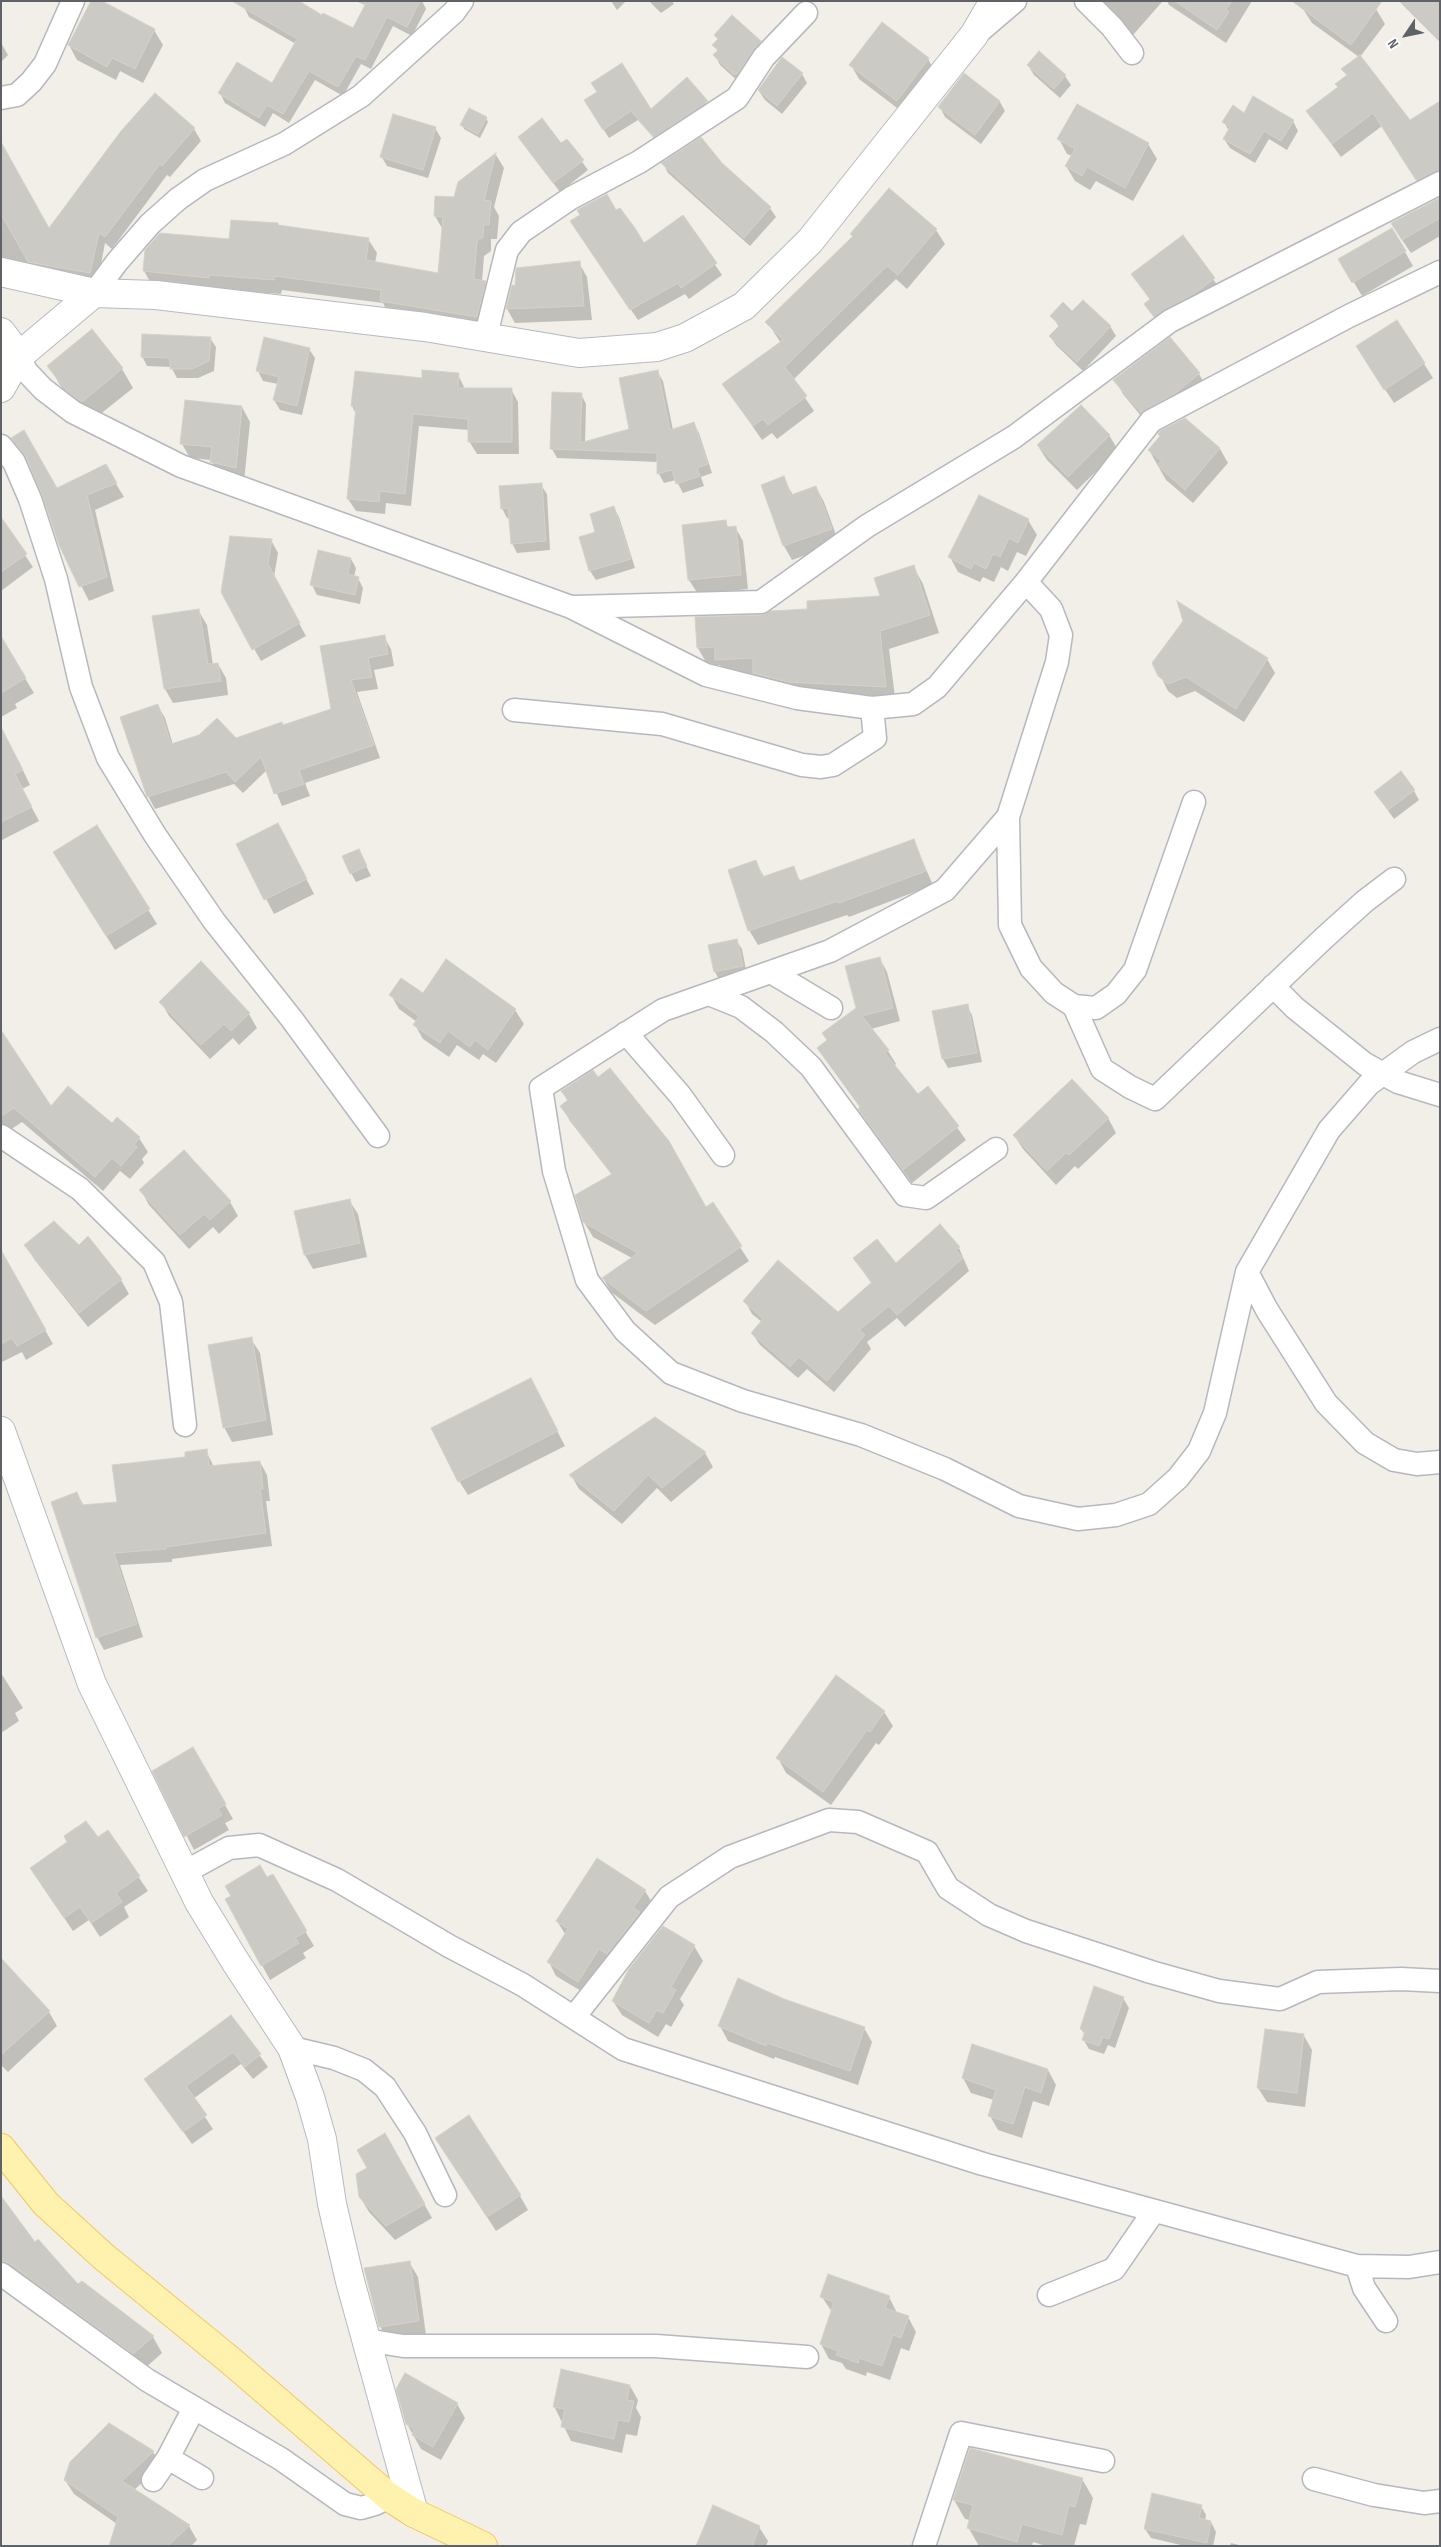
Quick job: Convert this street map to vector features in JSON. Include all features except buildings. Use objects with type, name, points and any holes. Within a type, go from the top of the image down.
[{"type":"main road","points":[[1,2148],[46,2204],[97,2250],[231,2361],[389,2497],[414,2513],[483,2546]]},
{"type":"street","points":[[1,98],[16,95],[31,82],[45,64],[72,1]]},
{"type":"street","points":[[1,272],[94,293],[156,295],[425,327],[485,339],[530,343],[578,353],[657,347],[686,338],[744,306],[810,241],[974,35],[994,1]]},
{"type":"street","points":[[974,35],[1015,1]]},
{"type":"street","points":[[1086,1],[1112,27],[1132,53]]},
{"type":"street","points":[[1,388],[19,356],[94,293],[117,262],[150,224],[178,199],[205,180],[284,144],[361,96],[452,5]]},
{"type":"street","points":[[485,339],[507,250],[521,232],[571,198],[639,162],[737,98],[764,57],[806,13]]},
{"type":"street","points":[[571,607],[760,602],[867,526],[1014,437],[1170,321],[1440,183]]},
{"type":"street","points":[[1,332],[19,356],[26,370],[43,389],[73,412],[181,466],[571,607],[706,676],[797,698],[872,708],[913,704],[937,687],[1026,582],[1151,421],[1349,316],[1440,272]]},
{"type":"street","points":[[1,446],[14,462],[30,499],[56,579],[81,687],[108,758],[155,835],[214,921],[291,1018],[378,1136]]},
{"type":"street","points":[[1026,582],[1051,608],[1061,635],[1057,662],[1008,817],[1010,925],[1031,968],[1054,993],[1074,1006],[1096,1008],[1116,994],[1135,970],[1194,802]]},
{"type":"street","points":[[514,710],[662,724],[802,765],[821,767],[833,765],[874,738],[872,708]]},
{"type":"street","points":[[1008,817],[944,890],[830,951],[663,1010],[541,1088],[554,1171],[587,1280],[625,1331],[671,1373],[743,1401],[861,1435],[945,1469],[1019,1506],[1078,1519],[1116,1515],[1149,1504],[1178,1478],[1199,1451],[1215,1413],[1247,1272],[1329,1130],[1369,1084],[1414,1052],[1440,1040]]},
{"type":"street","points":[[1074,1006],[1102,1069],[1130,1087],[1155,1099],[1272,986],[1365,901],[1394,879]]},
{"type":"street","points":[[771,972],[831,1008]]},
{"type":"street","points":[[1272,986],[1295,1008],[1365,1064],[1398,1082],[1440,1095]]},
{"type":"street","points":[[709,994],[741,1007],[774,1032],[811,1067],[904,1195],[926,1198],[996,1149]]},
{"type":"street","points":[[626,1033],[680,1095],[723,1155]]},
{"type":"street","points":[[1,1136],[80,1190],[154,1262],[170,1302],[185,1425]]},
{"type":"street","points":[[1247,1272],[1267,1310],[1326,1403],[1365,1443],[1394,1460],[1417,1464],[1440,1462]]},
{"type":"street","points":[[1,1431],[92,1684],[184,1872],[235,1961],[292,2048],[310,2097],[322,2139],[332,2204],[350,2281],[414,2513]]},
{"type":"street","points":[[574,2017],[669,1897],[730,1857],[828,1820],[858,1822],[927,1852],[948,1888],[989,1914],[1026,1931],[1087,1949],[1151,1972],[1219,1991],[1280,1999],[1318,1982],[1401,1978],[1440,1981]]},
{"type":"street","points":[[184,1872],[229,1848],[259,1845],[337,1880],[574,2017],[623,2049],[983,2164],[1357,2266],[1409,2267],[1440,2262]]},
{"type":"street","points":[[292,2048],[341,2061],[364,2070],[385,2087],[415,2132],[445,2195]]},
{"type":"street","points":[[1049,2295],[1114,2269],[1154,2210]]},
{"type":"street","points":[[1357,2266],[1364,2288],[1386,2321]]},
{"type":"street","points":[[1,2274],[147,2380],[281,2459],[345,2504],[361,2508],[389,2497]]},
{"type":"street","points":[[366,2340],[403,2346],[656,2346],[808,2357]]},
{"type":"street","points":[[153,2480],[168,2458],[194,2408]]},
{"type":"street","points":[[924,2546],[961,2433],[1103,2461]]},
{"type":"street","points":[[168,2458],[202,2478]]},
{"type":"street","points":[[1314,2479],[1374,2495],[1424,2503],[1440,2502]]}]
